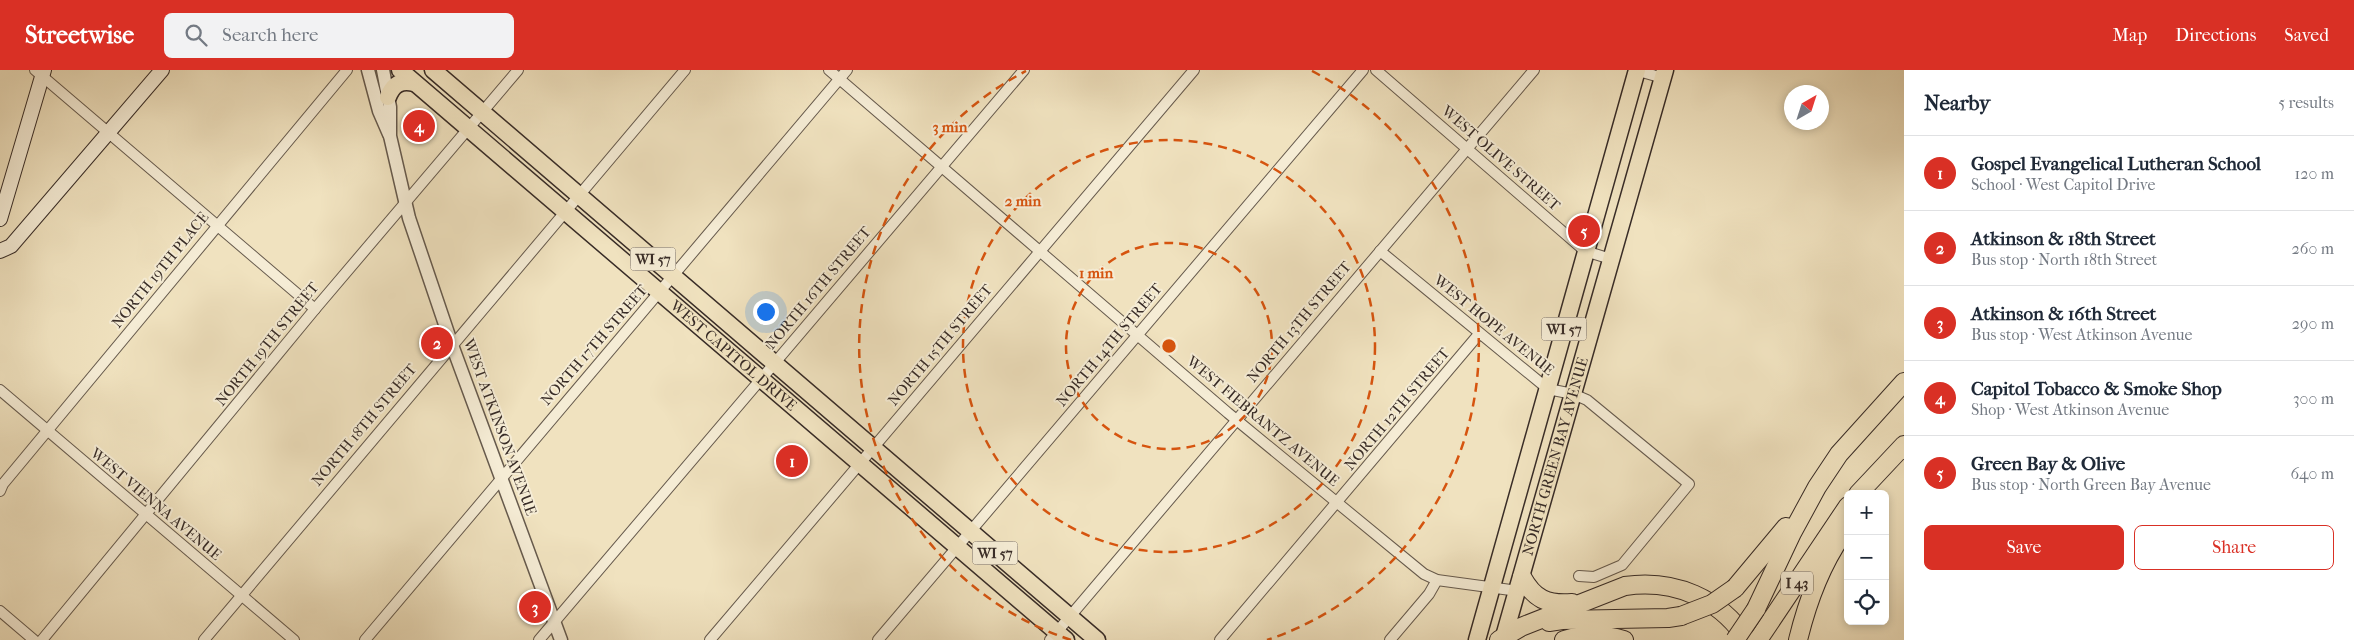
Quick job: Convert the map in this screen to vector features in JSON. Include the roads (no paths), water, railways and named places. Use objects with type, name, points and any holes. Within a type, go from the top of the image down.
[{"type":"highway","name":"I 43","points":[[1735,640],[1756,608],[1792,533],[1817,487],[1839,454],[1904,382]]},
{"type":"highway","points":[[1862,490],[1904,445]]},
{"type":"highway","points":[[1877,490],[1904,458]]},
{"type":"highway","points":[[1505,638],[1562,620],[1668,618],[1681,616],[1712,604],[1735,588],[1773,544],[1817,487]]},
{"type":"highway","name":"I 43","points":[[1762,635],[1844,512]]},
{"type":"highway","points":[[1798,640],[1806,607],[1815,585],[1844,533]]},
{"type":"highway","points":[[1520,584],[1528,588],[1539,598],[1552,603],[1582,602]]},
{"type":"highway","points":[[1505,638],[1521,626],[1625,586],[1659,584],[1678,588],[1707,600],[1721,609],[1736,623],[1747,640]]},
{"type":"highway","points":[[1564,640],[1593,635],[1624,640]]},
{"type":"main road","points":[[0,251],[11,246],[162,70]]},
{"type":"main road","name":"WEST CAPITOL DRIVE","points":[[400,70],[956,547],[1057,637]]},
{"type":"main road","name":"WEST CAPITOL DRIVE","points":[[433,70],[1097,640]]},
{"type":"main road","name":"NORTH GREEN BAY AVENUE","points":[[1477,640],[1490,587],[1548,389],[1636,70]]},
{"type":"main road","points":[[0,219],[41,72]]},
{"type":"main road","name":"NORTH GREEN BAY AVENUE","points":[[1505,638],[1664,74]]},
{"type":"main road","points":[[388,97],[397,84],[406,81],[414,83]]},
{"type":"street","name":"NORTH 19TH PLACE","points":[[0,491],[2,484],[347,70]]},
{"type":"street","name":"WEST ATKINSON AVENUE","points":[[368,70],[379,111],[390,136]]},
{"type":"street","name":"WEST ATKINSON AVENUE","points":[[383,70],[388,97],[390,136],[405,203],[452,344],[561,640]]},
{"type":"street","name":"NORTH 19TH STREET","points":[[42,640],[315,309],[518,70]]},
{"type":"street","name":"NORTH 18TH STREET","points":[[204,640],[685,70]]},
{"type":"street","name":"WEST FIEBRANTZ AVENUE","points":[[828,70],[1236,420],[1424,574],[1437,580],[1490,587],[1520,584]]},
{"type":"street","name":"NORTH 17TH STREET","points":[[365,640],[846,70]]},
{"type":"street","name":"NORTH 16TH STREET","points":[[539,640],[1024,70]]},
{"type":"street","name":"NORTH 15TH STREET","points":[[710,640],[1194,70]]},
{"type":"street","name":"NORTH 14TH STREET","points":[[878,640],[1363,70]]},
{"type":"street","name":"WEST OLIVE STREET","points":[[1376,70],[1585,251],[1611,260]]},
{"type":"street","name":"NORTH 13TH STREET","points":[[1057,637],[1070,617],[1534,70]]},
{"type":"street","points":[[1636,70],[1664,74]]},
{"type":"street","points":[[41,72],[216,226],[315,309]]},
{"type":"street","name":"WEST HOPE AVENUE","points":[[1380,251],[1548,389],[1573,394],[1587,400],[1689,484],[1622,565],[1594,577],[1579,576]]},
{"type":"street","name":"NORTH 12TH STREET","points":[[1220,640],[1338,503],[1479,334]]},
{"type":"street","name":"WEST VIENNA AVENUE","points":[[0,390],[294,640]]},
{"type":"street","points":[[1390,640],[1429,594],[1437,580]]},
{"type":"street","points":[[0,611],[34,640]]},
{"type":"place","name":"Capitol Tobacco & Smoke Shop","points":[[419,126]]},
{"type":"place","name":"Green Bay & Olive","points":[[1584,231]]},
{"type":"place","name":"Atkinson & 18th Street","points":[[437,343]]},
{"type":"place","name":"Gospel Evangelical Lutheran School","points":[[792,461]]},
{"type":"place","name":"Atkinson & 16th Street","points":[[535,607]]}]
